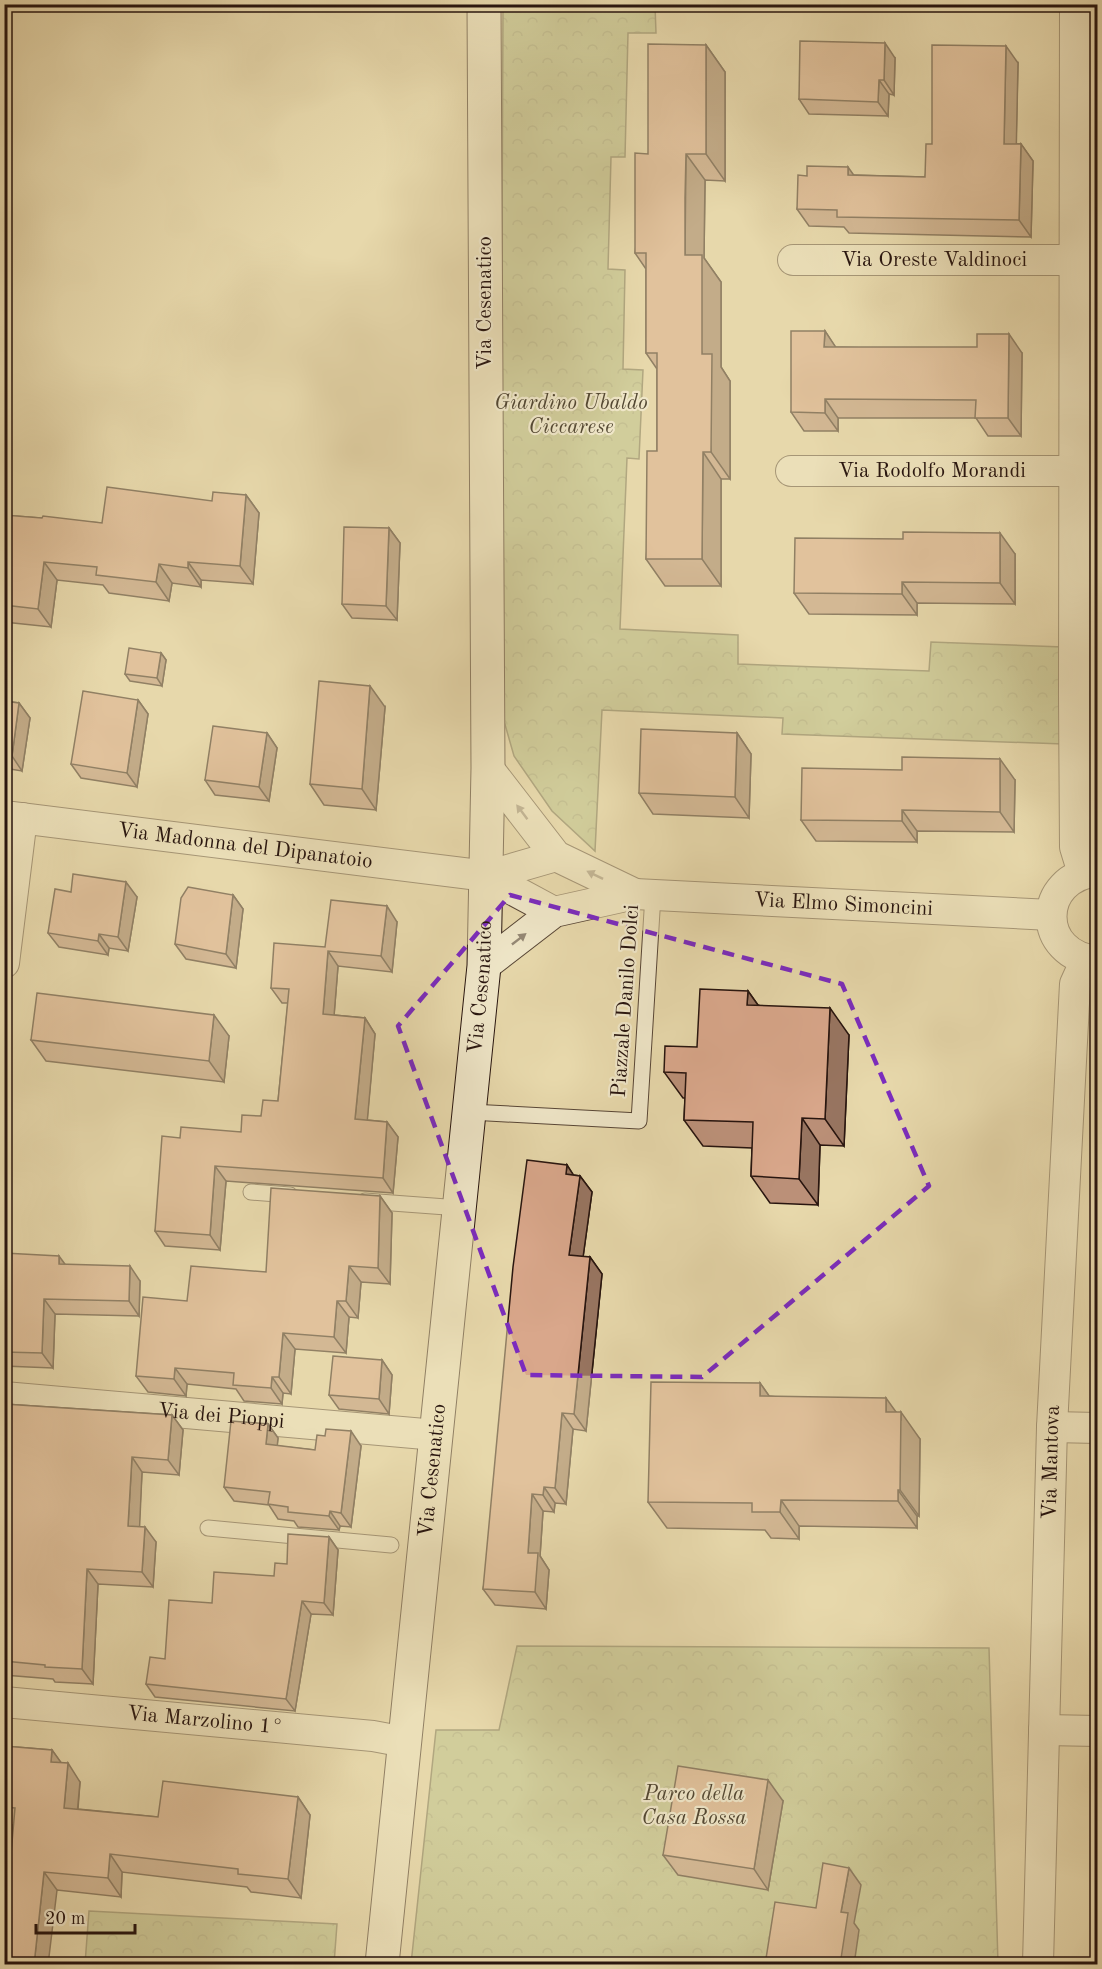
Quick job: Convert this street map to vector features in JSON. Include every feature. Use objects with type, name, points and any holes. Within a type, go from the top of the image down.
[{"type":"main road","name":"Via Cesenatico","points":[[382,1965],[484,966],[488,768],[484,4]]},
{"type":"street","points":[[1075,4],[1076,847],[1090,872],[1070,879],[1060,889],[1053,901],[1051,915],[1053,930],[1060,944],[1072,954],[1092,961]]},
{"type":"street","name":"Via Oreste Valdinoci","points":[[793,260],[1074,260]]},
{"type":"street","name":"Via Rodolfo Morandi","points":[[791,471],[1074,471]]},
{"type":"street","name":"Via Elmo Simoncini","points":[[488,768],[556,856],[644,895]]},
{"type":"street","points":[[4,963],[13,817]]},
{"type":"street","name":"Via Madonna del Dipanatoio","points":[[13,817],[487,876]]},
{"type":"street","points":[[487,876],[556,856]]},
{"type":"street","points":[[487,876],[554,912]]},
{"type":"street","name":"Via Elmo Simoncini","points":[[484,966],[554,912],[644,895],[1051,915]]},
{"type":"street","name":"Via Mantova","points":[[1038,1965],[1052,1427],[1076,984],[1092,961]]},
{"type":"street","name":"Via dei Pioppi","points":[[4,1397],[436,1435]]},
{"type":"street","points":[[1052,1427],[1098,1428]]},
{"type":"street","name":"Via Marzolino 1°","points":[[4,1702],[361,1735],[405,1742]]},
{"type":"street","points":[[1044,1730],[1098,1731]]},
{"type":"lane","name":"Piazzale Danilo Dolci","points":[[470,1112],[639,1120],[644,895]]},
{"type":"lane","points":[[251,1192],[309,1196]]},
{"type":"lane","points":[[355,1200],[460,1208]]},
{"type":"lane","points":[[208,1528],[392,1545]]},
{"type":"highlighted area","points":[[510,895],[842,984],[929,1186],[702,1377],[526,1375],[398,1026]]},
{"type":"green space","name":"Giardino Ubaldo Ciccarese","points":[[503,5],[655,5],[656,33],[628,33],[625,157],[611,157],[608,269],[625,270],[623,369],[643,370],[639,459],[627,458],[620,629],[738,635],[738,664],[929,671],[931,642],[1063,647],[1063,744],[782,734],[783,718],[602,710],[595,851],[552,811],[514,756],[500,707]]},
{"type":"green space","name":"Parco della Casa Rossa","points":[[517,1646],[989,1648],[998,1964],[411,1964],[436,1730],[499,1730]]},
{"type":"green space","points":[[89,1911],[337,1924],[334,1964],[85,1964]]},
{"type":"building","points":[[800,41],[885,43],[884,80],[879,80],[878,102],[799,99]]},
{"type":"building","points":[[648,44],[706,45],[706,154],[686,154],[685,198],[685,255],[702,255],[702,354],[712,354],[711,452],[703,452],[702,559],[646,559],[647,451],[657,451],[657,353],[646,353],[646,253],[635,253],[635,153],[648,154]]},
{"type":"building","points":[[932,45],[1006,46],[1004,144],[1021,144],[1019,220],[837,217],[837,210],[797,209],[798,175],[807,176],[807,166],[848,167],[848,175],[925,177],[926,144],[932,144]]},
{"type":"building","points":[[791,331],[825,331],[824,347],[977,347],[977,334],[1009,334],[1008,418],[975,418],[976,400],[825,399],[825,413],[791,412]]},
{"type":"building","points":[[107,487],[212,501],[213,492],[246,495],[240,566],[188,562],[188,568],[159,564],[156,582],[96,575],[97,567],[44,562],[38,609],[4,605],[4,515],[42,518],[43,516],[102,523]]},
{"type":"building","points":[[344,527],[389,528],[386,606],[342,604]]},
{"type":"building","points":[[903,532],[1000,533],[1000,583],[902,582],[902,594],[794,593],[795,538],[903,539]]},
{"type":"building","points":[[129,648],[161,653],[157,678],[125,674]]},
{"type":"building","points":[[319,681],[370,686],[362,789],[310,784]]},
{"type":"building","points":[[83,691],[138,700],[127,773],[71,764]]},
{"type":"building","points":[[4,701],[19,703],[12,756],[4,755]]},
{"type":"building","points":[[213,726],[267,733],[259,787],[205,780]]},
{"type":"building","points":[[641,729],[737,733],[735,797],[639,793]]},
{"type":"building","points":[[902,757],[1000,759],[1000,812],[902,810],[902,821],[801,820],[802,768],[902,770]]},
{"type":"building","points":[[73,874],[126,882],[118,937],[99,934],[98,941],[48,933],[55,889],[71,892]]},
{"type":"building","points":[[188,887],[233,895],[226,954],[175,944],[181,898]]},
{"type":"building","points":[[331,900],[387,906],[381,956],[328,951],[323,1014],[365,1018],[355,1119],[387,1122],[383,1178],[215,1166],[210,1235],[155,1231],[162,1136],[180,1138],[181,1127],[241,1132],[242,1115],[261,1116],[263,1100],[278,1101],[289,989],[271,988],[274,943],[325,947]]},
{"type":"building","points":[[700,989],[748,991],[747,1005],[830,1008],[825,1119],[802,1118],[799,1179],[751,1176],[753,1122],[684,1120],[686,1073],[664,1072],[665,1046],[697,1047]]},
{"type":"building","points":[[37,993],[214,1015],[209,1061],[31,1040]]},
{"type":"building","points":[[527,1160],[567,1165],[566,1174],[580,1176],[569,1255],[590,1257],[574,1414],[562,1413],[555,1488],[544,1487],[543,1495],[532,1494],[528,1553],[538,1553],[535,1592],[483,1589],[513,1267]]},
{"type":"building","points":[[271,1188],[380,1196],[378,1268],[349,1266],[346,1301],[337,1301],[334,1337],[283,1333],[279,1377],[272,1377],[271,1388],[233,1385],[234,1373],[175,1368],[174,1379],[136,1376],[143,1297],[187,1301],[191,1266],[266,1272]]},
{"type":"building","points":[[4,1253],[59,1256],[59,1264],[130,1266],[129,1301],[44,1299],[42,1353],[4,1352]]},
{"type":"building","points":[[333,1356],[382,1360],[379,1399],[329,1395]]},
{"type":"building","points":[[651,1382],[760,1383],[760,1396],[886,1398],[886,1412],[901,1412],[898,1501],[781,1500],[780,1512],[752,1512],[752,1503],[648,1502]]},
{"type":"building","points":[[4,1404],[172,1415],[168,1460],[132,1457],[128,1526],[145,1527],[142,1572],[87,1569],[82,1669],[4,1661]]},
{"type":"building","points":[[231,1421],[268,1424],[266,1444],[315,1450],[317,1435],[325,1436],[326,1429],[351,1431],[341,1513],[330,1511],[329,1516],[288,1512],[288,1507],[268,1504],[270,1492],[224,1487]]},
{"type":"building","points":[[288,1534],[329,1537],[324,1603],[302,1601],[286,1699],[146,1684],[150,1657],[165,1659],[169,1600],[212,1603],[214,1572],[274,1576],[275,1563],[287,1564]]},
{"type":"building","points":[[4,1746],[52,1750],[51,1762],[68,1763],[64,1808],[158,1817],[163,1781],[298,1797],[288,1879],[238,1874],[238,1869],[110,1854],[108,1878],[44,1872],[34,1965],[4,1965],[4,1911],[6,1911],[15,1808],[4,1807]]},
{"type":"building","points":[[678,1766],[768,1780],[754,1869],[663,1855]]},
{"type":"building","points":[[823,1863],[849,1868],[841,1912],[848,1913],[840,1965],[765,1965],[775,1902],[816,1908]]}]
